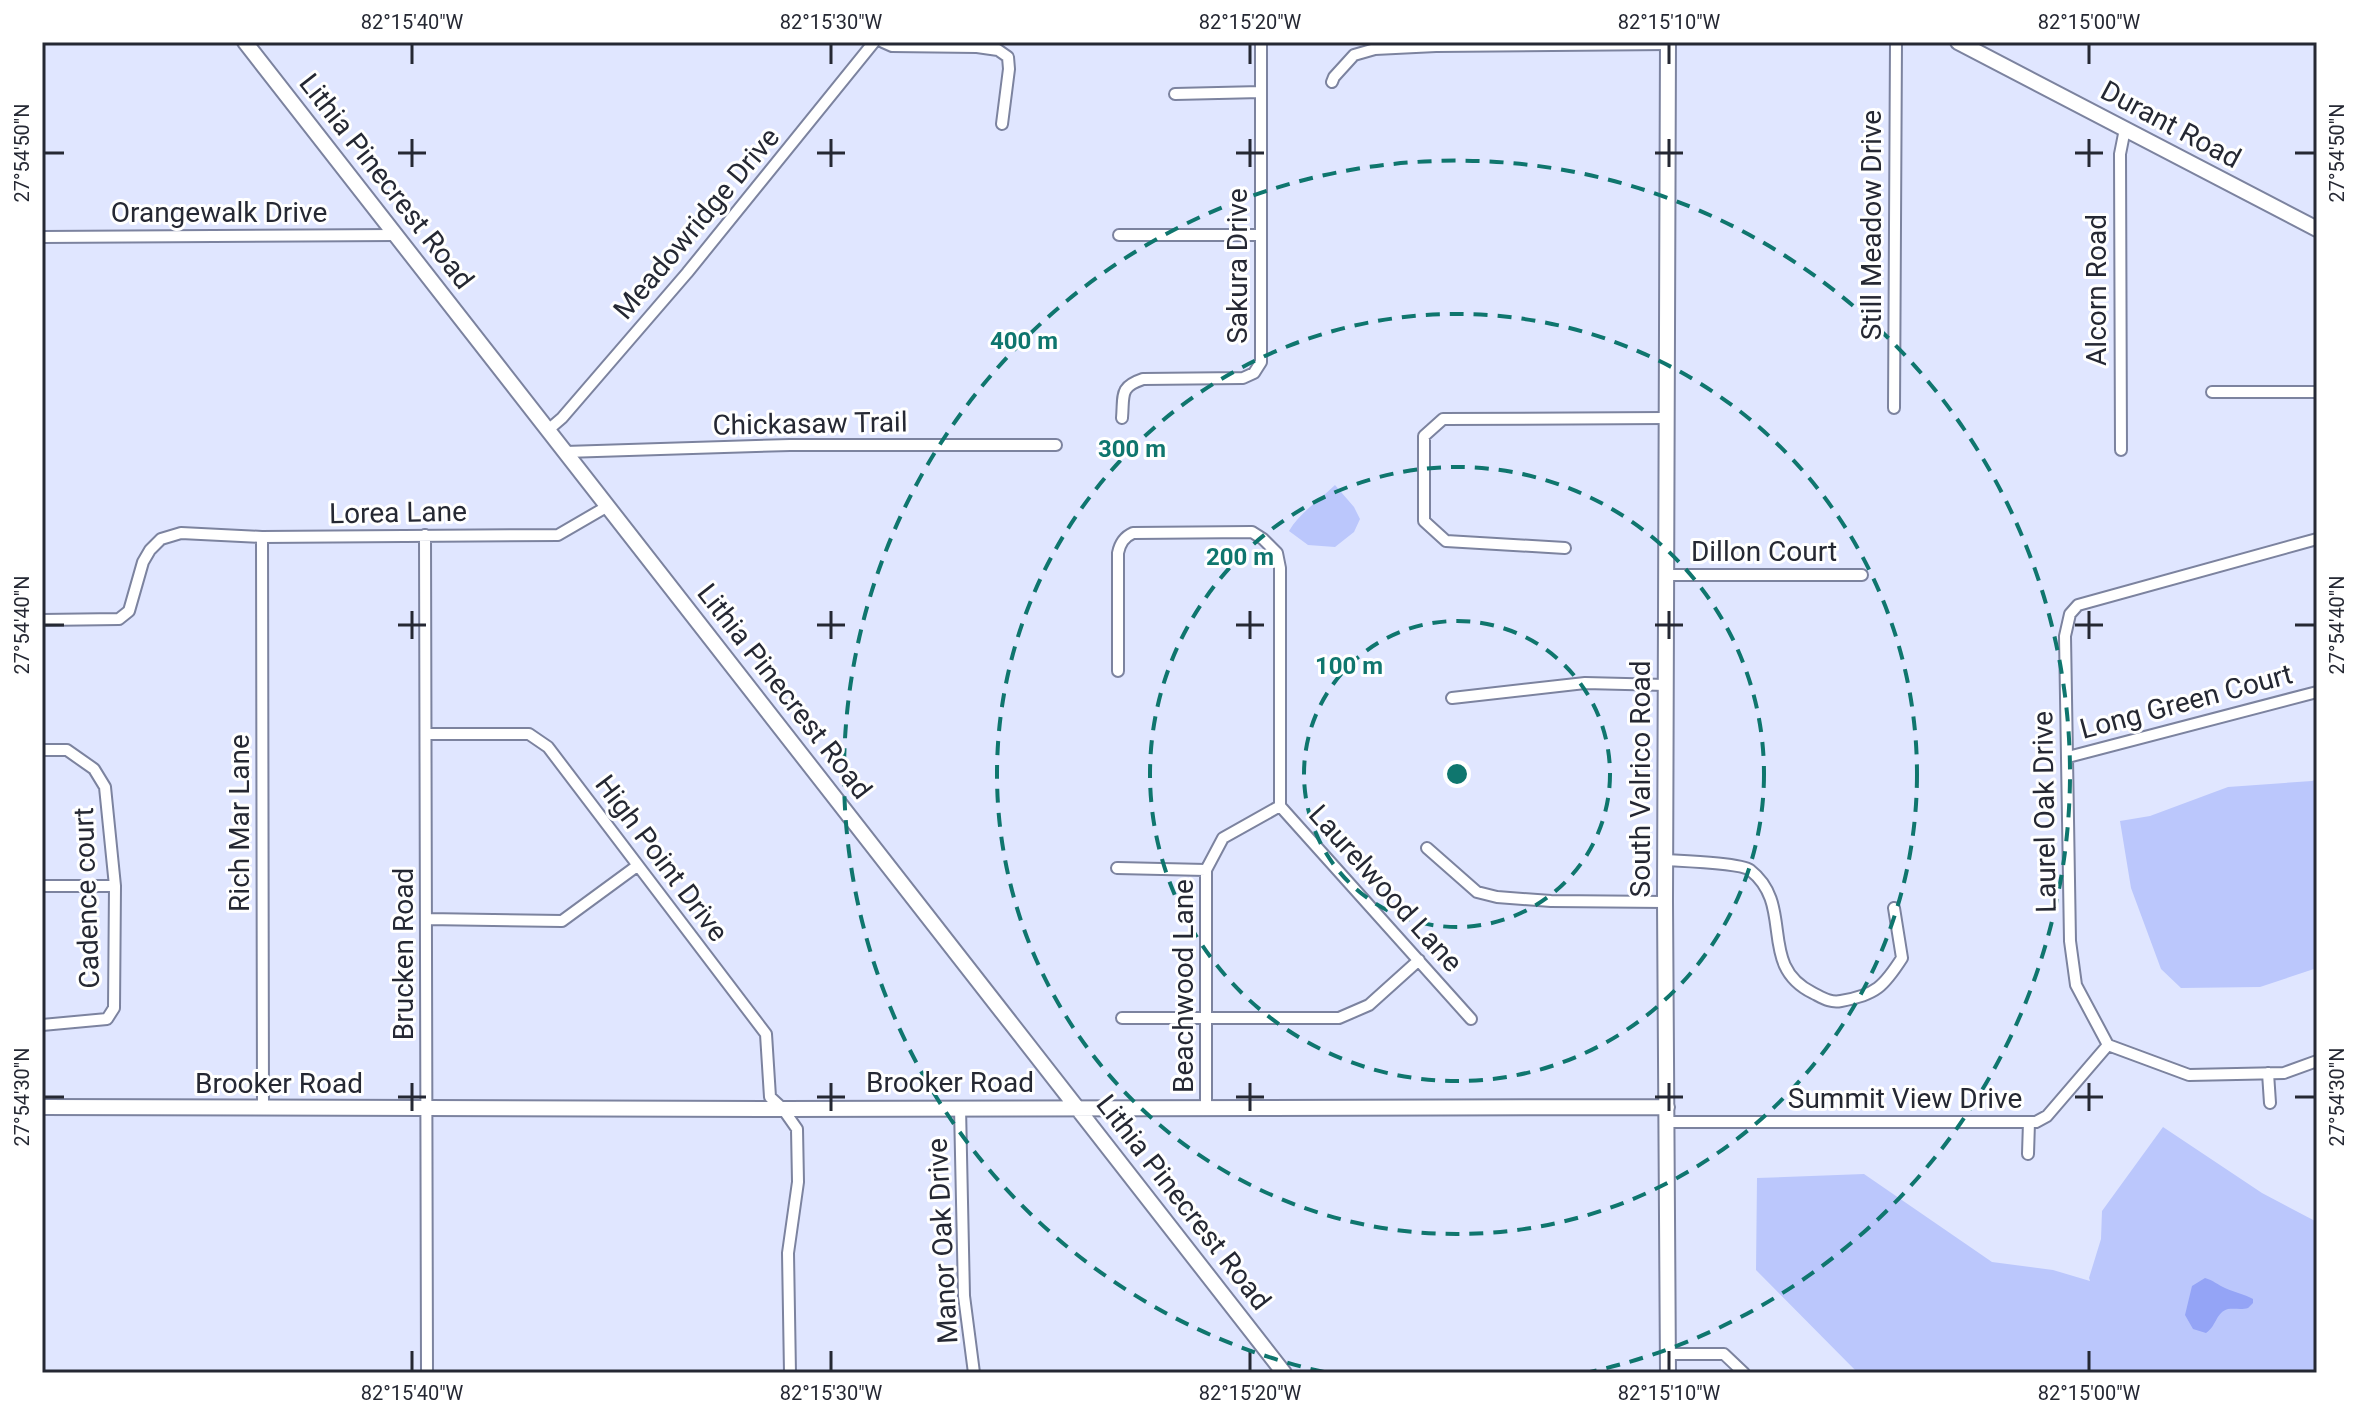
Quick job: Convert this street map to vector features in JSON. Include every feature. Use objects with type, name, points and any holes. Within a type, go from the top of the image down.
[{"type":"street","name":"Lithia Pinecrest Road","points":[[245,42],[1284,1373]]},
{"type":"street","name":"Meadowridge Drive","points":[[548,430],[654,312],[874,42]]},
{"type":"street","points":[[883,42],[892,46],[998,50],[1008,57],[1009,69],[1002,124]]},
{"type":"street","name":"Sakura Drive","points":[[1122,418],[1124,393],[1130,384],[1143,379],[1243,378],[1254,373],[1261,362],[1261,42]]},
{"type":"street","name":"Still Meadow Drive","points":[[1894,408],[1896,42]]},
{"type":"street","name":"Durant Road","points":[[1958,42],[2317,229]]},
{"type":"street","points":[[1332,82],[1354,55],[1375,49],[1436,44],[1668,43]]},
{"type":"street","name":"South Valrico Road","points":[[1668,43],[1665,902],[1668,1373]]},
{"type":"street","points":[[1175,94],[1261,92]]},
{"type":"street","name":"Alcorn Road","points":[[2121,450],[2120,154],[2125,129]]},
{"type":"street","name":"Orangewalk Drive","points":[[42,237],[396,235]]},
{"type":"street","points":[[1119,235],[1261,235]]},
{"type":"street","points":[[2212,392],[2317,392]]},
{"type":"street","points":[[1565,548],[1446,541],[1424,521],[1424,436],[1443,419],[1666,418]]},
{"type":"street","name":"Chickasaw Trail","points":[[565,452],[804,445],[1056,445]]},
{"type":"street","name":"Lorea Lane","points":[[42,620],[119,619],[129,611],[143,562],[150,550],[161,539],[181,533],[262,537],[558,535],[608,506]]},
{"type":"street","name":"Laurelwood Lane","points":[[1118,671],[1118,553],[1126,536],[1133,533],[1252,532],[1263,539],[1277,553],[1280,568],[1280,806],[1471,1019]]},
{"type":"street","name":"Brucken Road","points":[[425,535],[427,1373]]},
{"type":"street","name":"Rich Mar Lane","points":[[262,537],[263,1109]]},
{"type":"street","name":"Laurel Oak Drive","points":[[2108,1045],[2076,985],[2070,941],[2065,636],[2073,609],[2089,601],[2317,539]]},
{"type":"street","name":"Dillon Court","points":[[1667,575],[1862,575]]},
{"type":"street","points":[[1452,698],[1585,683],[1666,685]]},
{"type":"street","name":"Long Green Court","points":[[2068,757],[2317,692]]},
{"type":"street","name":"High Point Drive","points":[[426,734],[529,734],[548,747],[766,1034],[770,1097],[797,1129],[798,1182],[788,1253],[790,1373]]},
{"type":"street","name":"Cadence court","points":[[42,750],[67,750],[94,769],[105,787],[115,886],[114,1008],[107,1019],[42,1025]]},
{"type":"street","name":"Beachwood Lane","points":[[1206,1108],[1206,870],[1223,838],[1280,806]]},
{"type":"street","points":[[1427,848],[1477,892],[1497,897],[1665,902]]},
{"type":"street","points":[[1666,860],[1746,867],[1763,882],[1775,908],[1780,958],[1798,986],[1831,1002],[1863,998],[1886,983],[1902,958],[1894,908]]},
{"type":"street","points":[[426,919],[562,921],[637,866]]},
{"type":"street","points":[[1117,868],[1206,870]]},
{"type":"street","points":[[42,886],[115,886]]},
{"type":"street","points":[[1122,1018],[1339,1018],[1369,1005],[1419,960]]},
{"type":"street","points":[[2108,1045],[2189,1075],[2284,1073],[2317,1061]]},
{"type":"street","name":"Summit View Drive","points":[[1667,1114],[2036,1122],[2047,1116],[2108,1045]]},
{"type":"street","points":[[2268,1073],[2270,1103]]},
{"type":"street","name":"Brooker Road","points":[[42,1107],[1206,1108],[1667,1114]]},
{"type":"street","name":"Manor Oak Drive","points":[[960,1107],[964,1296],[974,1373]]},
{"type":"street","points":[[2028,1154],[2029,1122]]},
{"type":"street","points":[[1668,1354],[1724,1354],[1744,1373]]},
{"type":"shaded area","points":[[1335,485],[1360,519],[1354,532],[1335,547],[1308,545],[1289,531],[1304,512]]},
{"type":"shaded area","points":[[2317,779],[2317,968],[2260,987],[2181,988],[2161,969],[2131,888],[2120,821],[2150,816],[2228,787]]},
{"type":"shaded area","points":[[2163,1127],[2262,1193],[2317,1222],[2317,1373],[1858,1373],[1756,1270],[1757,1178],[1864,1174],[1992,1262],[2053,1270],[2090,1281],[2101,1239],[2102,1211]]},
{"type":"shaded area","points":[[2205,1278],[2253,1299],[2248,1308],[2224,1311],[2206,1333],[2193,1329],[2185,1315],[2192,1286]]}]
